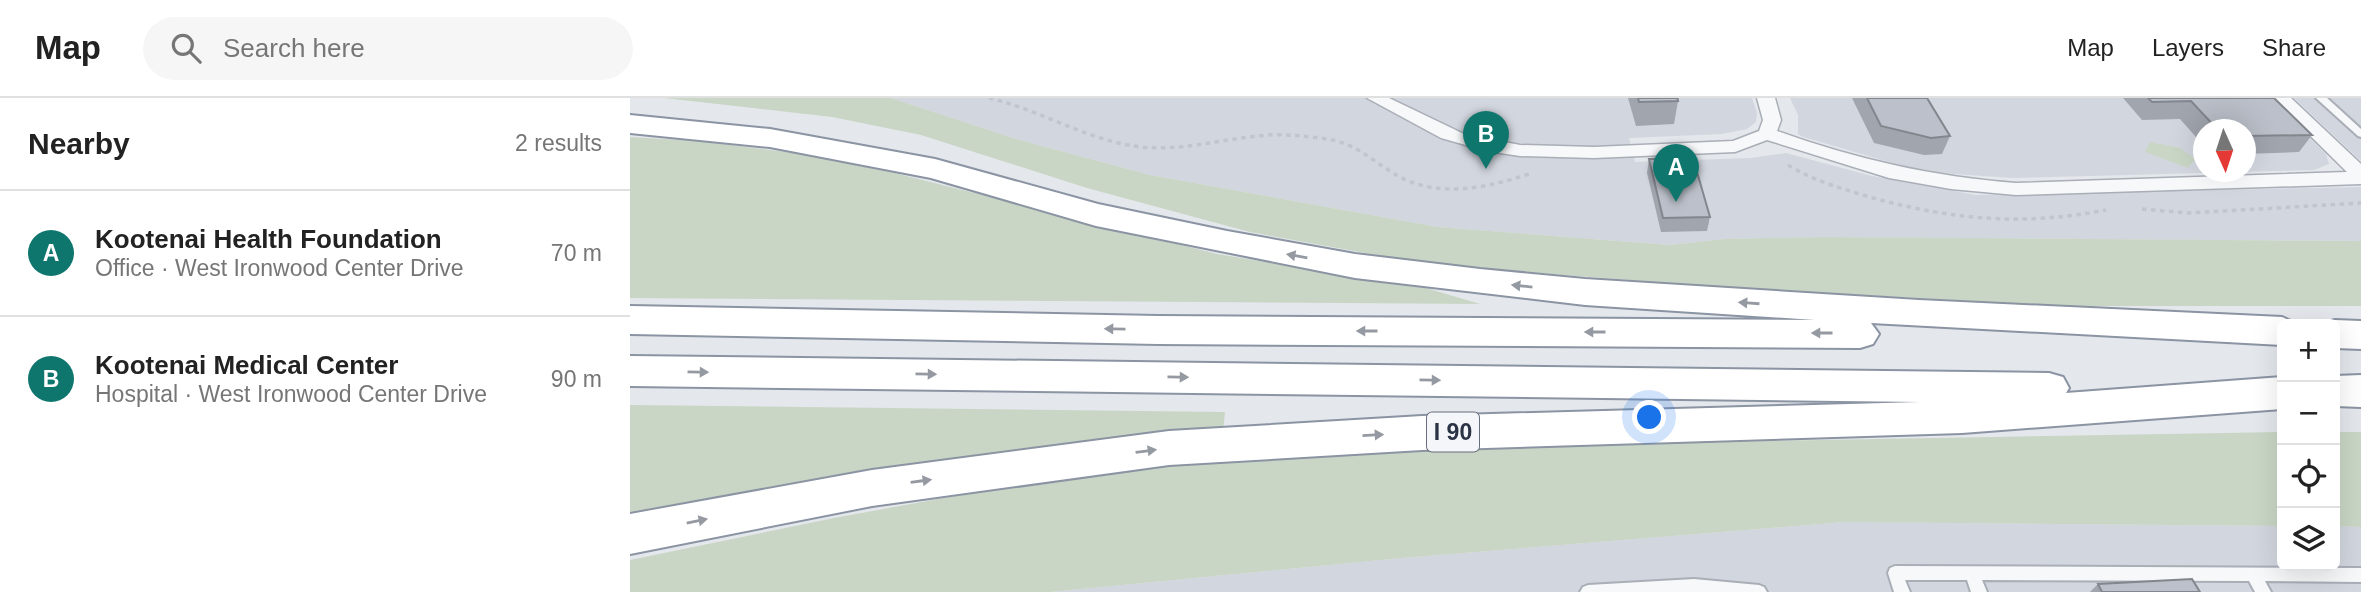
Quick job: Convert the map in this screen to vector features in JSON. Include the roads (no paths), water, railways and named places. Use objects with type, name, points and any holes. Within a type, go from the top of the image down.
[{"type":"highway","points":[[630,101],[770,138],[935,169],[1096,215],[1227,243],[1355,266],[1598,293],[2277,333]]},
{"type":"highway","points":[[630,124],[770,138]]},
{"type":"highway","points":[[630,320],[1158,330],[2277,333]]},
{"type":"highway","points":[[2340,335],[2361,336]]},
{"type":"highway","name":"I 90","points":[[630,371],[2277,392]]},
{"type":"highway","points":[[2340,391],[2361,391]]},
{"type":"highway","name":"I 90","points":[[630,534],[872,488],[1169,448],[1409,433],[1962,416],[2277,392]]},
{"type":"street","points":[[1376,98],[1458,138],[1524,150],[1735,146],[1767,134],[1824,155],[1911,179],[1967,186],[2016,189],[2361,176]]},
{"type":"street","points":[[1766,98],[1772,120],[1767,134]]},
{"type":"street","points":[[2281,98],[2361,176]]},
{"type":"lane","points":[[2322,98],[2361,134]]},
{"type":"lane","points":[[1902,592],[1895,573],[2361,575]]},
{"type":"lane","points":[[1972,573],[1979,592]]},
{"type":"lane","points":[[2253,575],[2263,592]]},
{"type":"lane","points":[[1588,592],[1694,586],[1759,592]]},
{"type":"place","name":"Kootenai Medical Center","points":[[1486,169]]},
{"type":"place","name":"Kootenai Health Foundation","points":[[1676,202]]}]
